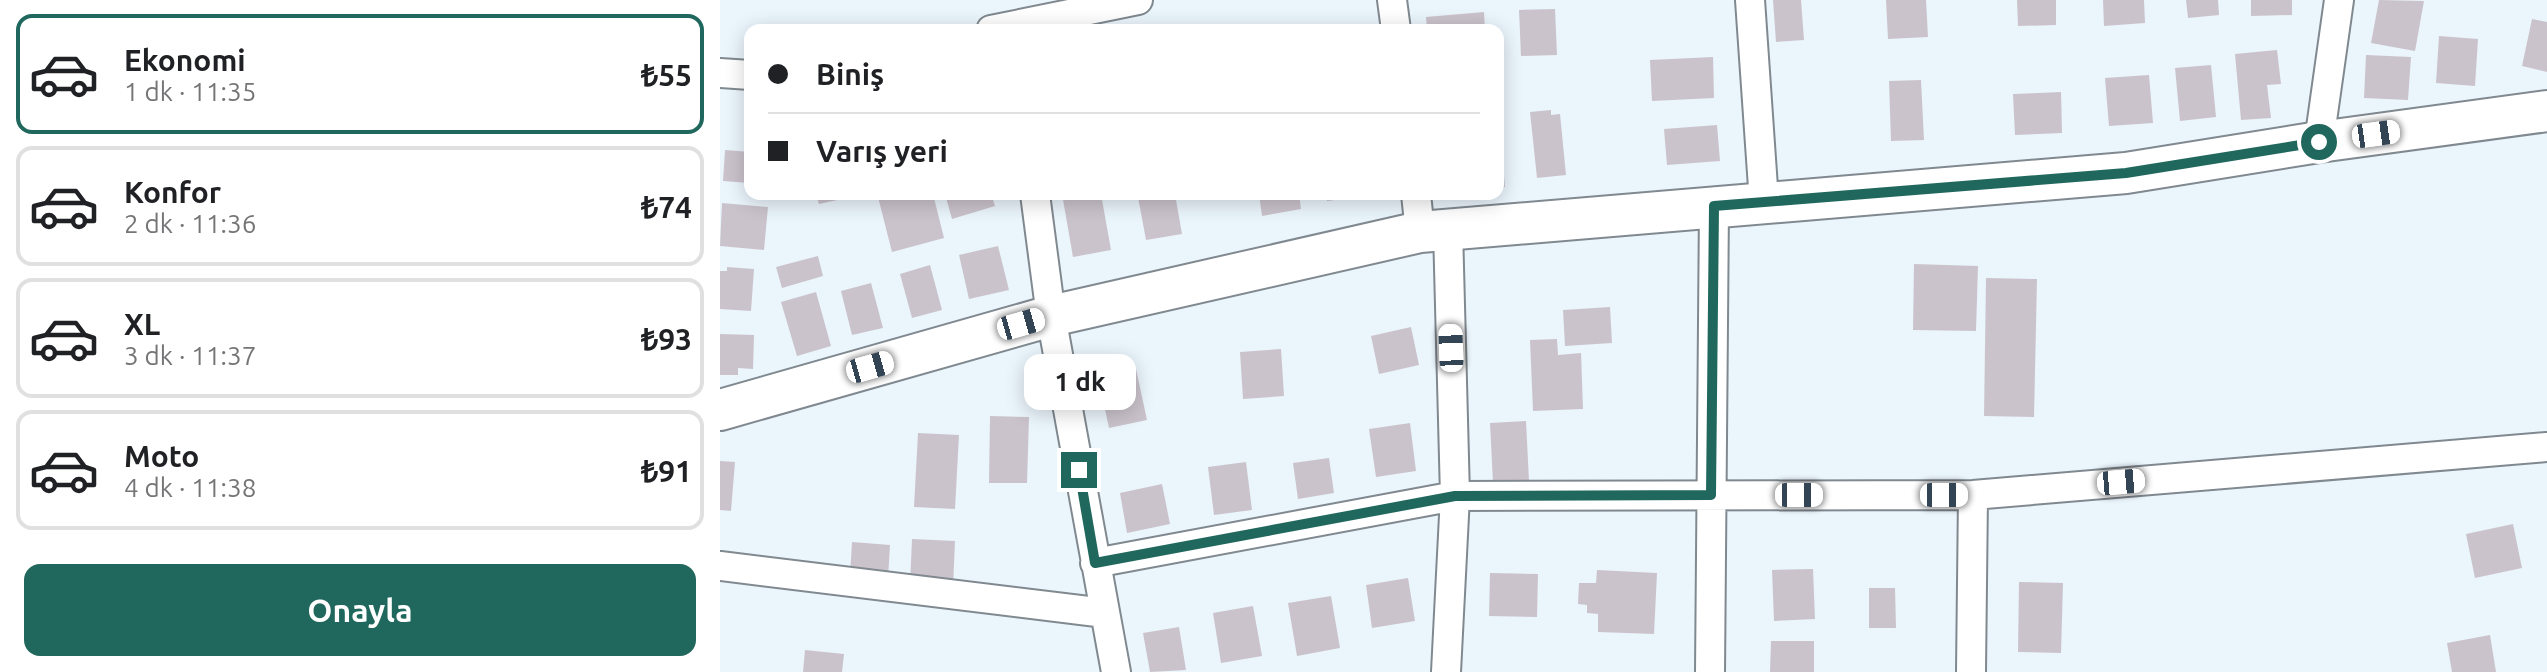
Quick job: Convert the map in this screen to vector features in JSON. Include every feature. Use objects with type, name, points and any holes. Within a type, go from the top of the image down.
[{"type":"street","points":[[1008,21],[1138,0]]},
{"type":"street","points":[[1392,0],[1395,24]]},
{"type":"street","points":[[1750,0],[1764,202]]},
{"type":"street","points":[[2319,142],[2339,0]]},
{"type":"street","points":[[720,73],[744,75]]},
{"type":"street","points":[[720,410],[1051,316],[1428,218],[1714,206],[2126,173],[2319,142],[2547,111]]},
{"type":"street","points":[[1036,200],[1051,316],[1116,672]]},
{"type":"street","points":[[1710,672],[1714,206]]},
{"type":"street","points":[[1428,218],[1455,496],[1446,672]]},
{"type":"street","points":[[1095,563],[1455,496],[1973,495],[2547,447]]},
{"type":"street","points":[[1971,672],[1973,495]]},
{"type":"street","points":[[720,566],[1105,613]]},
{"type":"building","points":[[1773,0],[1801,0],[1804,40],[1776,42]]},
{"type":"building","points":[[1886,0],[1926,0],[1928,37],[1888,39]]},
{"type":"building","points":[[2017,0],[2056,0],[2056,25],[2018,26]]},
{"type":"building","points":[[2103,0],[2144,0],[2145,23],[2104,26]]},
{"type":"building","points":[[2186,0],[2218,0],[2219,15],[2188,18]]},
{"type":"building","points":[[2251,0],[2292,0],[2292,15],[2251,16]]},
{"type":"building","points":[[2379,0],[2424,1],[2415,51],[2371,43]]},
{"type":"building","points":[[1555,9],[1557,55],[1521,56],[1519,10]]},
{"type":"building","points":[[1484,12],[1485,24],[1427,24],[1426,17]]},
{"type":"building","points":[[2532,19],[2547,22],[2547,72],[2522,66]]},
{"type":"building","points":[[2439,36],[2478,39],[2475,86],[2436,83]]},
{"type":"building","points":[[2277,50],[2281,84],[2267,85],[2271,118],[2241,120],[2235,54]]},
{"type":"building","points":[[2366,55],[2411,57],[2408,100],[2364,98]]},
{"type":"building","points":[[1713,57],[1714,98],[1652,101],[1650,60]]},
{"type":"building","points":[[2211,65],[2216,117],[2180,121],[2175,68]]},
{"type":"building","points":[[2149,75],[2153,123],[2109,126],[2105,78]]},
{"type":"building","points":[[1921,80],[1924,140],[1891,141],[1889,81]]},
{"type":"building","points":[[2061,92],[2062,133],[2015,135],[2013,94]]},
{"type":"building","points":[[1551,110],[1551,115],[1560,114],[1566,175],[1537,178],[1530,112]]},
{"type":"building","points":[[1717,125],[1720,161],[1667,165],[1664,129]]},
{"type":"building","points":[[725,150],[744,152],[744,183],[723,181]]},
{"type":"building","points":[[879,200],[934,200],[944,238],[892,252]]},
{"type":"building","points":[[947,200],[993,200],[995,206],[952,219]]},
{"type":"building","points":[[1063,200],[1102,200],[1111,250],[1073,257]]},
{"type":"building","points":[[1139,200],[1176,200],[1182,234],[1146,240]]},
{"type":"building","points":[[1260,200],[1300,200],[1301,209],[1262,216]]},
{"type":"building","points":[[722,203],[768,207],[764,250],[720,246]]},
{"type":"building","points":[[998,246],[1009,290],[969,299],[959,255]]},
{"type":"building","points":[[818,256],[823,276],[782,288],[776,267]]},
{"type":"building","points":[[1914,264],[1978,266],[1976,331],[1913,330]]},
{"type":"building","points":[[930,265],[942,310],[912,318],[900,274]]},
{"type":"building","points":[[727,267],[754,269],[751,311],[720,309],[720,271],[727,271]]},
{"type":"building","points":[[1986,278],[2037,279],[2034,417],[1984,416]]},
{"type":"building","points":[[871,283],[883,328],[852,335],[841,291]]},
{"type":"building","points":[[816,292],[831,346],[797,356],[781,302]]},
{"type":"building","points":[[1610,307],[1612,343],[1565,346],[1563,310]]},
{"type":"building","points":[[1411,327],[1419,365],[1379,374],[1371,336]]},
{"type":"building","points":[[720,334],[754,335],[753,369],[738,368],[738,375],[720,375]]},
{"type":"building","points":[[1557,339],[1558,355],[1581,353],[1583,409],[1533,411],[1530,340]]},
{"type":"building","points":[[1281,349],[1284,396],[1243,399],[1240,352]]},
{"type":"building","points":[[1136,369],[1147,420],[1109,428],[1098,377]]},
{"type":"building","points":[[990,416],[1029,417],[1027,483],[989,483]]},
{"type":"building","points":[[1526,421],[1529,481],[1493,483],[1490,423]]},
{"type":"building","points":[[1410,423],[1416,471],[1376,477],[1369,429]]},
{"type":"building","points":[[918,433],[959,435],[955,509],[914,507]]},
{"type":"building","points":[[1329,458],[1334,493],[1298,499],[1293,463]]},
{"type":"building","points":[[720,461],[735,462],[731,511],[720,510]]},
{"type":"building","points":[[1246,462],[1252,510],[1214,515],[1208,467]]},
{"type":"building","points":[[1162,484],[1170,524],[1127,533],[1120,493]]},
{"type":"building","points":[[2513,524],[2522,568],[2475,578],[2466,534]]},
{"type":"building","points":[[912,539],[955,541],[953,587],[910,585]]},
{"type":"building","points":[[852,542],[890,545],[888,579],[850,576]]},
{"type":"building","points":[[1813,569],[1815,619],[1774,621],[1772,570]]},
{"type":"building","points":[[1597,570],[1657,573],[1654,634],[1598,632],[1598,614],[1587,613],[1587,605],[1578,604],[1579,583],[1596,583]]},
{"type":"building","points":[[1490,573],[1538,574],[1537,617],[1489,616]]},
{"type":"building","points":[[1408,578],[1415,621],[1372,628],[1366,585]]},
{"type":"building","points":[[2019,582],[2063,583],[2061,653],[2018,652]]},
{"type":"building","points":[[1869,588],[1895,588],[1896,628],[1869,628]]},
{"type":"building","points":[[1331,596],[1340,648],[1297,656],[1288,603]]},
{"type":"building","points":[[1253,606],[1262,656],[1221,663],[1213,613]]},
{"type":"building","points":[[1179,627],[1186,670],[1150,672],[1143,633]]},
{"type":"building","points":[[2490,635],[2496,672],[2452,672],[2447,643]]},
{"type":"building","points":[[1771,641],[1814,641],[1814,672],[1770,672]]},
{"type":"building","points":[[805,650],[844,654],[842,672],[803,672]]},
{"type":"route","points":[[1079,470],[1095,563],[1455,496],[1711,495],[1714,206],[2126,173],[2319,142]]}]
